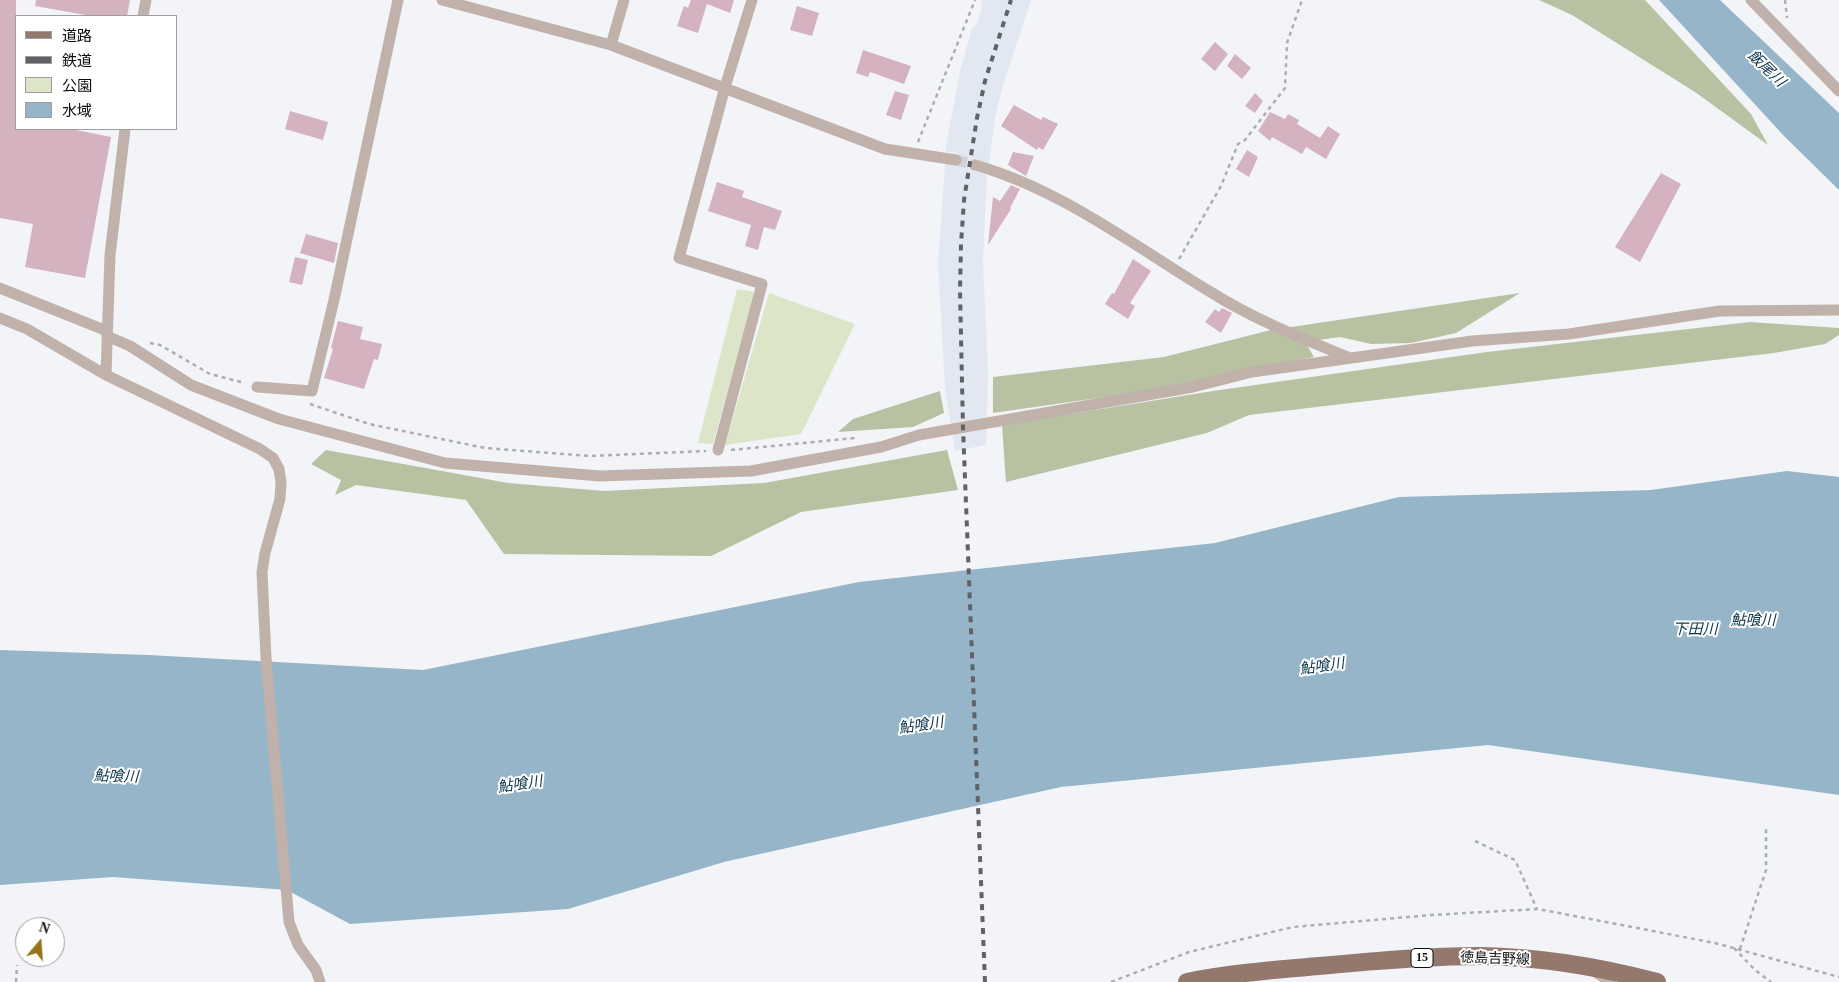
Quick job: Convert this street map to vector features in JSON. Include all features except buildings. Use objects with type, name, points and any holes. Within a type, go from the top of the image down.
[{"type":"main road","name":"徳島吉野線","points":[[1187,982],[1222,975],[1332,964],[1407,958],[1481,956],[1524,959],[1590,968],[1657,982]]},
{"type":"main road","name":"徳島吉野線","points":[[1282,982],[1332,964]]},
{"type":"street","points":[[143,15],[146,0]]},
{"type":"street","points":[[257,387],[312,392],[334,300],[398,0]]},
{"type":"street","points":[[442,0],[611,44],[885,149],[956,160]]},
{"type":"street","points":[[611,44],[624,0]]},
{"type":"street","points":[[718,450],[762,284],[679,258],[752,0]]},
{"type":"street","points":[[1750,0],[1839,91]]},
{"type":"street","points":[[106,375],[110,255],[125,130]]},
{"type":"street","points":[[975,164],[1000,172],[1047,192],[1209,292],[1259,320],[1351,358]]},
{"type":"street","points":[[0,288],[107,333],[191,385],[279,419],[444,463],[600,476],[751,471],[881,447],[919,435],[1193,387],[1252,372],[1472,341],[1569,334],[1719,310],[1839,310]]},
{"type":"street","points":[[0,294],[22,296]]},
{"type":"street","points":[[0,318],[27,329],[106,375],[260,449],[273,458],[279,469],[281,482],[280,499],[265,553],[262,572],[266,658],[289,922],[298,945],[316,970],[320,982]]},
{"type":"street","points":[[1590,968],[1610,982]]},
{"type":"path","points":[[913,152],[975,0]]},
{"type":"path","points":[[1174,269],[1222,186],[1238,144],[1245,140],[1285,88],[1287,42],[1302,0]]},
{"type":"path","points":[[143,340],[160,346],[210,374],[257,387]]},
{"type":"path","points":[[304,402],[369,424],[485,448],[590,456],[718,450],[859,437]]},
{"type":"path","points":[[1740,949],[1766,870],[1766,828]]},
{"type":"path","points":[[1475,841],[1515,860],[1538,909]]},
{"type":"path","points":[[1110,982],[1189,952],[1293,927],[1431,915],[1538,909],[1715,942],[1839,977]]},
{"type":"path","points":[[1733,948],[1755,970],[1772,982]]},
{"type":"path","points":[[16,982],[17,967]]},
{"type":"shaded area","points":[[982,0],[1031,0],[1003,85],[995,118],[989,164],[975,160],[975,171],[987,175],[983,261],[988,372],[986,445],[955,451],[945,388],[938,264],[945,163],[955,164],[957,153],[945,151],[960,71],[972,28],[976,26],[981,12]]},
{"type":"green space","points":[[1539,0],[1645,0],[1751,114],[1768,145],[1695,92],[1572,15]]},
{"type":"green space","points":[[737,289],[755,292],[713,444],[698,443]]},
{"type":"green space","points":[[769,293],[855,324],[801,434],[725,445]]},
{"type":"green space","points":[[1520,293],[1456,333],[1411,343],[1371,344],[1340,337],[1305,342],[1314,357],[1147,391],[993,413],[993,377],[1164,357],[1271,330]]},
{"type":"green space","points":[[1750,322],[1839,328],[1839,335],[1825,344],[1774,353],[1249,415],[1207,433],[1006,482],[1002,425],[1213,391],[1487,352]]},
{"type":"green space","points":[[940,391],[944,413],[913,427],[838,432],[853,419]]},
{"type":"green space","points":[[326,450],[508,483],[604,491],[764,483],[947,450],[958,490],[801,512],[711,556],[504,554],[466,500],[356,485],[335,495],[341,480],[311,464]]},
{"type":"water","name":"飯尾川","points":[[1659,0],[1720,0],[1839,113],[1839,190],[1784,136]]},
{"type":"water","name":"下田川","points":[[1787,471],[1839,477],[1839,795],[1488,745],[1061,787],[724,862],[568,909],[350,924],[287,890],[113,877],[0,885],[0,650],[149,655],[423,670],[859,582],[1215,543],[1399,497],[1651,490]]},
{"type":"tunnel","points":[[956,160],[975,165]]},
{"type":"railway","points":[[985,982],[963,428],[961,244],[964,200],[977,118],[985,81],[1011,0]]},
{"type":"water label","name":"鮎喰川","points":[[1753,621]]},
{"type":"water label","name":"鮎喰川","points":[[1322,667]]},
{"type":"water label","name":"鮎喰川","points":[[921,726]]},
{"type":"water label","name":"鮎喰川","points":[[116,777]]},
{"type":"water label","name":"鮎喰川","points":[[520,785]]}]
